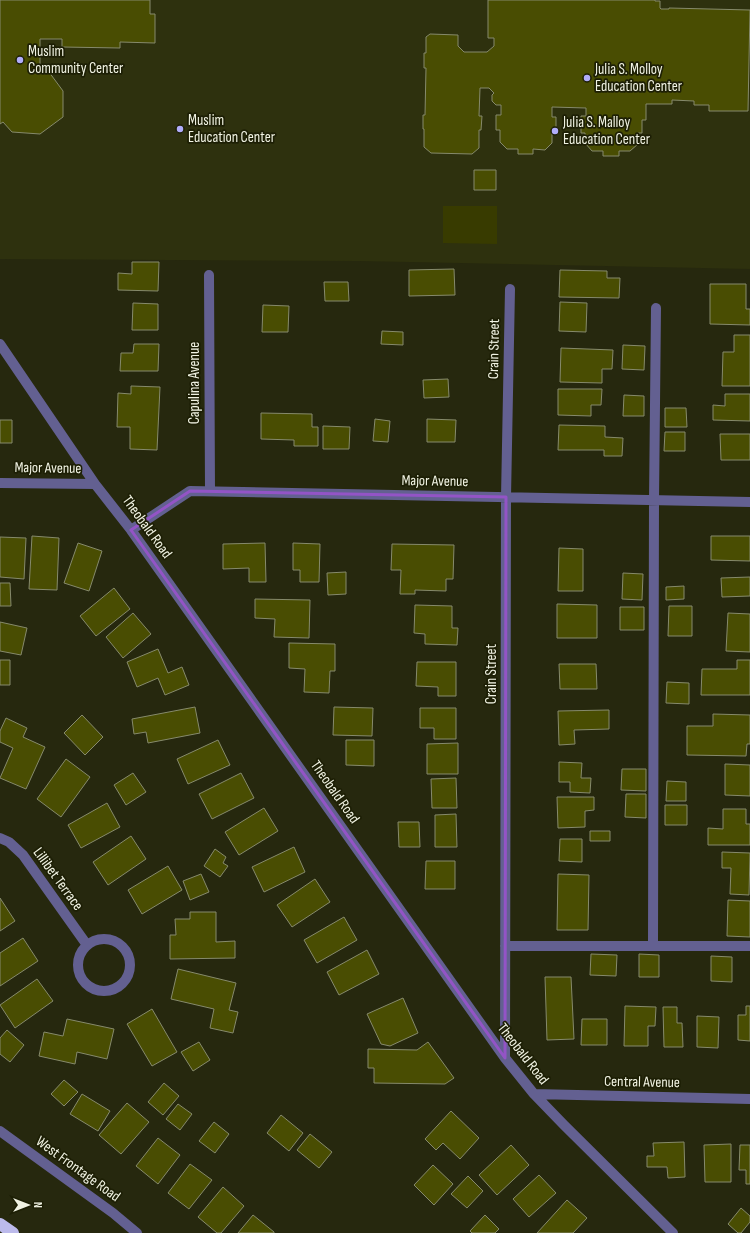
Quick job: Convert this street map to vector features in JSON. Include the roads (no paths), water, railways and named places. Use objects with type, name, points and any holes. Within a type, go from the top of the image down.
[{"type":"highway","points":[[0,1224],[13,1233]]},
{"type":"street","name":"Capulina Avenue","points":[[209,275],[210,491]]},
{"type":"street","name":"Crain Street","points":[[505,1058],[506,497],[510,289]]},
{"type":"street","points":[[653,946],[656,308]]},
{"type":"street","name":"Theobald Road","points":[[0,344],[95,484],[131,530],[505,1058],[534,1094],[564,1126],[673,1233]]},
{"type":"street","name":"Major Avenue","points":[[0,482],[95,484]]},
{"type":"street","name":"Major Avenue","points":[[131,530],[190,491],[750,502]]},
{"type":"street","name":"Lillibet Terrace","points":[[0,838],[9,842],[23,855],[87,945]]},
{"type":"street","points":[[102,939],[111,940],[120,944],[126,952],[129,963],[128,974],[121,984],[112,989],[100,990],[89,986],[81,978],[78,969],[79,957],[87,945],[93,941],[102,939]]},
{"type":"street","points":[[505,946],[750,946]]},
{"type":"street","name":"Central Avenue","points":[[534,1094],[750,1099]]},
{"type":"street","name":"West Frontage Road","points":[[0,1131],[113,1213],[137,1233]]},
{"type":"place","name":"Muslim Community Center","points":[[20,60]]},
{"type":"place","name":"Julia S. Molloy Education Center","points":[[587,78]]},
{"type":"place","name":"Muslim Education Center","points":[[180,129]]},
{"type":"place","name":"Julia S. Malloy Education Center","points":[[555,131]]}]
